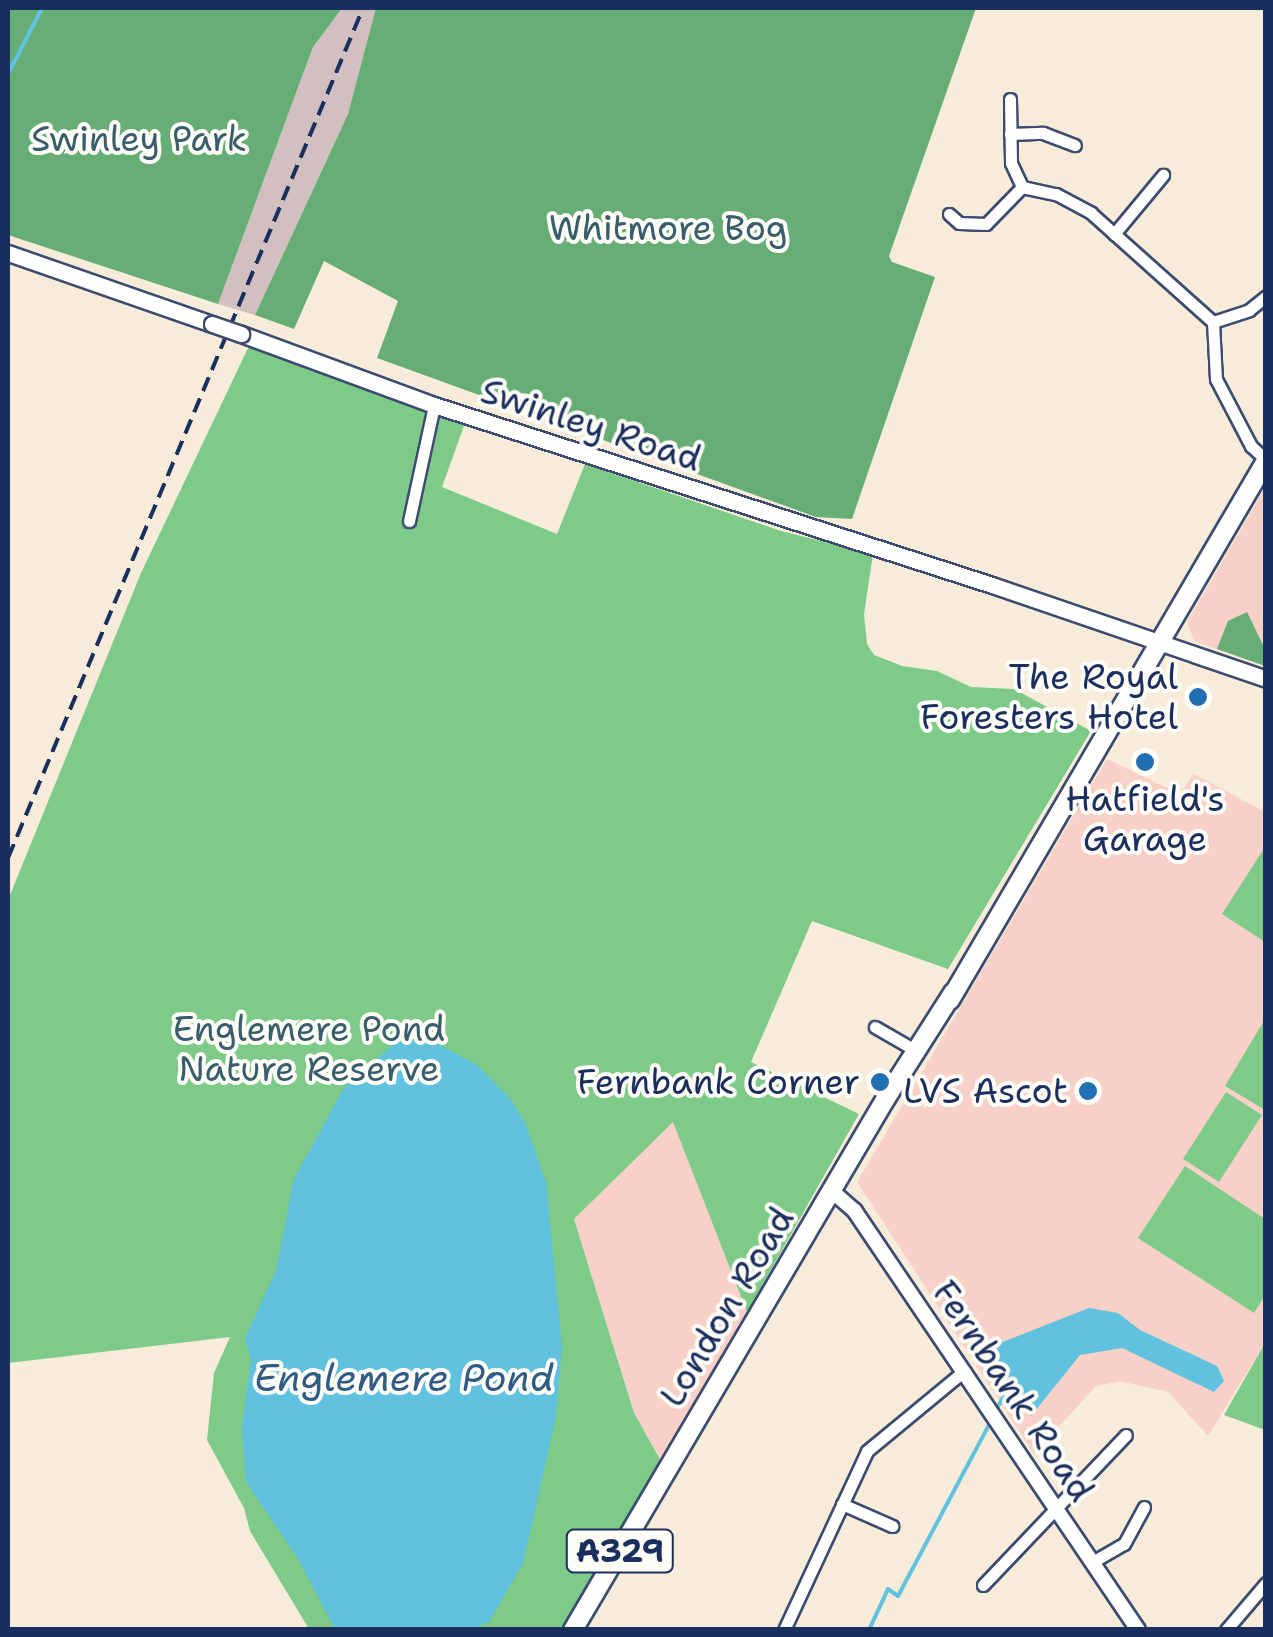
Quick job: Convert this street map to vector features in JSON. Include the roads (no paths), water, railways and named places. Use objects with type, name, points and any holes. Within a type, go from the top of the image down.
[{"type":"main road","name":"Swinley Road","points":[[8,253],[434,405],[1266,680]]},
{"type":"main road","name":"London Road","points":[[573,1630],[1266,460]]},
{"type":"street","points":[[1010,98],[1011,164],[1022,187],[1077,204],[1212,322],[1216,379],[1251,446],[1266,460]]},
{"type":"street","points":[[1010,134],[1043,133],[1074,145]]},
{"type":"street","points":[[1114,234],[1163,175]]},
{"type":"street","points":[[949,214],[960,223],[986,224],[1022,187]]},
{"type":"street","points":[[1212,322],[1249,310],[1266,296]]},
{"type":"street","points":[[409,521],[434,405]]},
{"type":"street","points":[[876,1027],[915,1050]]},
{"type":"street","name":"Fernbank Road","points":[[833,1192],[854,1210],[1094,1561],[1131,1627]]},
{"type":"street","points":[[784,1630],[871,1447],[964,1372]]},
{"type":"street","points":[[983,1586],[1126,1436]]},
{"type":"street","points":[[842,1504],[892,1526]]},
{"type":"street","points":[[1094,1561],[1124,1544],[1144,1507]]},
{"type":"street","points":[[1226,1630],[1266,1584]]},
{"type":"water","name":"Englemere Pond","points":[[428,1039],[477,1065],[511,1100],[525,1123],[546,1182],[562,1348],[556,1417],[523,1563],[489,1622],[470,1629],[335,1629],[297,1557],[246,1482],[242,1428],[251,1359],[245,1338],[276,1271],[294,1179],[344,1088],[395,1043]]},
{"type":"water","points":[[1089,1308],[1118,1313],[1140,1330],[1217,1366],[1224,1381],[1214,1392],[1122,1348],[1080,1355],[1031,1416],[985,1365],[1000,1343]]},
{"type":"waterway","points":[[8,74],[42,8]]},
{"type":"waterway","points":[[995,1412],[1006,1392]]},
{"type":"waterway","points":[[869,1630],[888,1589],[898,1596],[991,1421]]},
{"type":"railway","points":[[8,858],[363,8]]},
{"type":"place","name":"The Royal Foresters Hotel","points":[[1198,697]]},
{"type":"place","name":"Hatfield's Garage","points":[[1145,762]]},
{"type":"place","name":"Fernbank Corner","points":[[880,1082]]},
{"type":"place","name":"LVS Ascot","points":[[1088,1091]]},
{"type":"park label","name":"Swinley Park","points":[[139,139]]},
{"type":"park label","name":"Whitmore Bog","points":[[668,228]]},
{"type":"park label","name":"Englemere Pond Nature Reserve","points":[[309,1049]]}]
